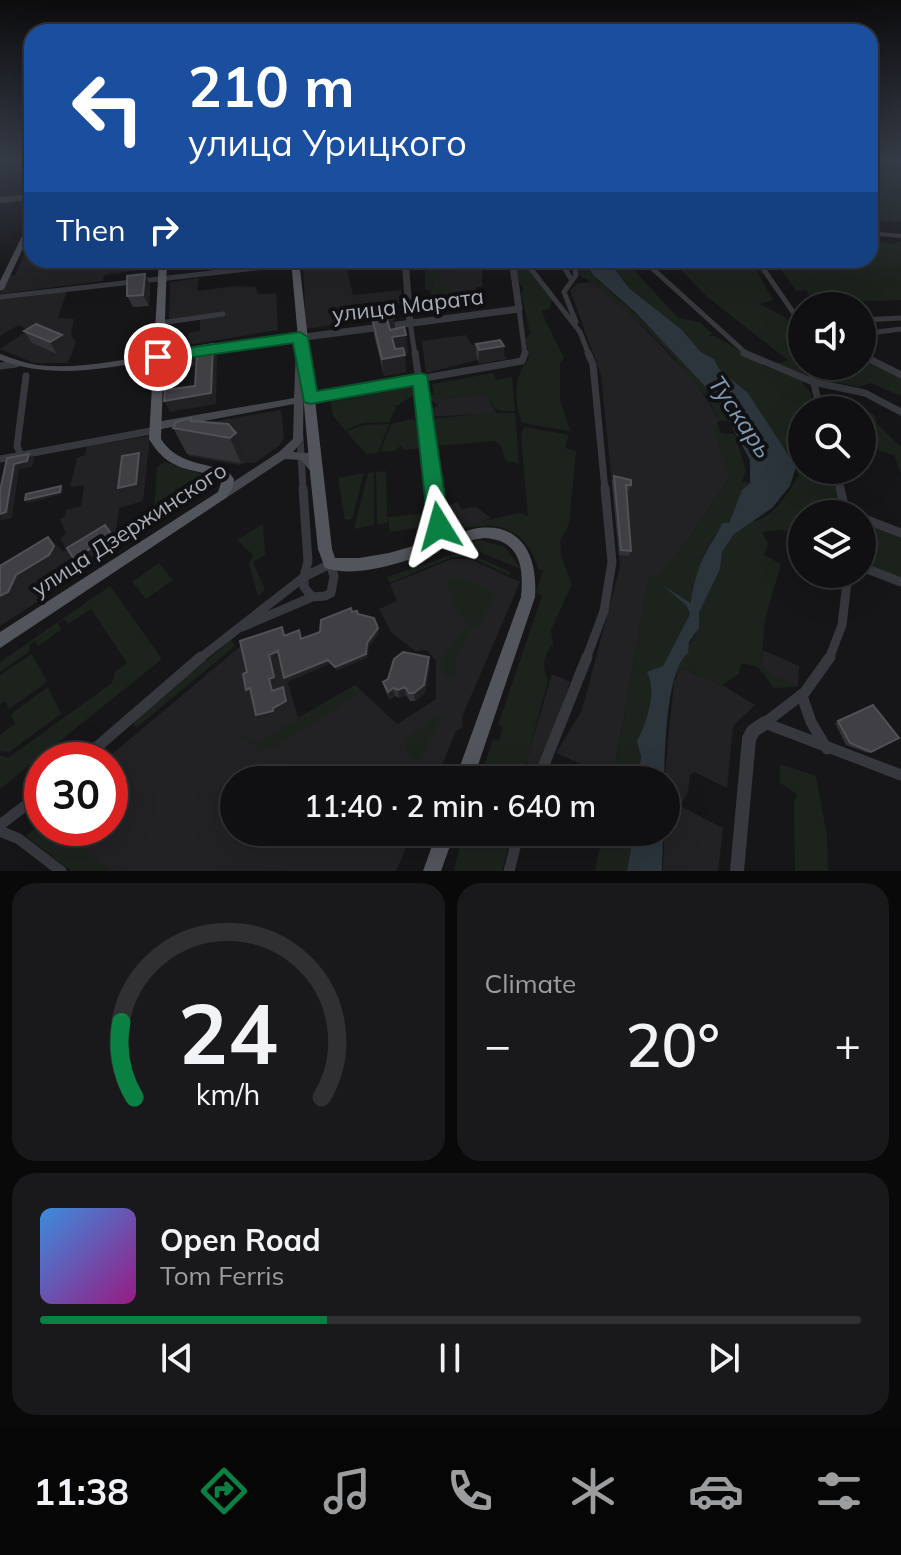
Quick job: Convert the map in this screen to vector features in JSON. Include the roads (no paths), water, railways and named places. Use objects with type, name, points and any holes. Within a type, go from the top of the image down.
[{"type":"main road","points":[[0,289],[24,245]]},
{"type":"main road","points":[[163,268],[155,439],[162,453],[174,462],[226,476],[228,485],[222,495]]},
{"type":"main road","points":[[295,268],[315,469],[325,549],[330,564],[367,564],[481,533],[506,536],[523,551],[530,573],[528,597],[469,766]]},
{"type":"main road","points":[[283,455],[296,444],[299,433],[300,337]]},
{"type":"main road","points":[[0,357],[16,364],[55,369],[161,356]]},
{"type":"main road","points":[[156,428],[310,398]]},
{"type":"main road","points":[[283,455],[300,455],[309,459],[315,469]]},
{"type":"main road","name":"улица Дзержинского","points":[[0,641],[283,455]]},
{"type":"main road","points":[[432,871],[441,846]]},
{"type":"street","points":[[878,234],[901,236]]},
{"type":"street","points":[[0,297],[245,268]]},
{"type":"street","points":[[406,268],[410,322],[421,379],[443,544]]},
{"type":"street","points":[[310,398],[518,362],[525,356],[513,268]]},
{"type":"street","points":[[530,268],[580,332]]},
{"type":"street","points":[[565,268],[571,279]]},
{"type":"street","points":[[544,766],[604,611],[612,562],[593,365],[563,291],[564,285],[576,275],[575,268]]},
{"type":"street","points":[[652,268],[744,353],[813,382],[865,393],[901,412]]},
{"type":"street","points":[[763,268],[788,305]]},
{"type":"street","name":"улица Марата","points":[[201,351],[519,309]]},
{"type":"street","points":[[160,323],[223,314]]},
{"type":"street","points":[[876,319],[901,318]]},
{"type":"street","points":[[876,332],[901,329]]},
{"type":"street","points":[[876,362],[901,375]]},
{"type":"street","points":[[0,366],[16,364]]},
{"type":"street","points":[[21,455],[17,446],[26,376]]},
{"type":"street","points":[[813,382],[816,396]]},
{"type":"street","points":[[0,459],[156,428]]},
{"type":"street","points":[[299,433],[308,561],[305,589],[312,597]]},
{"type":"street","points":[[876,523],[901,533]]},
{"type":"street","points":[[103,742],[262,606],[305,575],[324,564],[330,564],[337,578],[336,586],[328,595],[312,597],[240,627]]},
{"type":"street","points":[[876,572],[901,582]]},
{"type":"street","points":[[737,871],[747,751],[753,731],[802,696],[824,674],[840,633],[846,588]]},
{"type":"street","points":[[802,696],[811,722],[827,749]]},
{"type":"street","points":[[765,723],[901,775]]},
{"type":"street","points":[[0,825],[24,807]]},
{"type":"street","points":[[0,831],[19,839],[61,871]]},
{"type":"street","points":[[509,871],[515,846]]},
{"type":"water","name":"Тускарь","points":[[589,268],[613,268],[630,289],[681,329],[701,352],[714,359],[719,369],[748,393],[788,455],[788,484],[791,484],[772,508],[734,534],[722,552],[720,569],[699,613],[699,628],[689,642],[688,653],[675,676],[668,712],[664,766],[640,766],[637,741],[651,697],[647,672],[663,666],[690,614],[686,605],[662,585],[691,603],[703,557],[722,523],[729,523],[742,490],[750,483],[750,460],[717,399],[635,312],[593,275]]},
{"type":"water","points":[[631,846],[663,846],[662,871],[627,871]]}]
